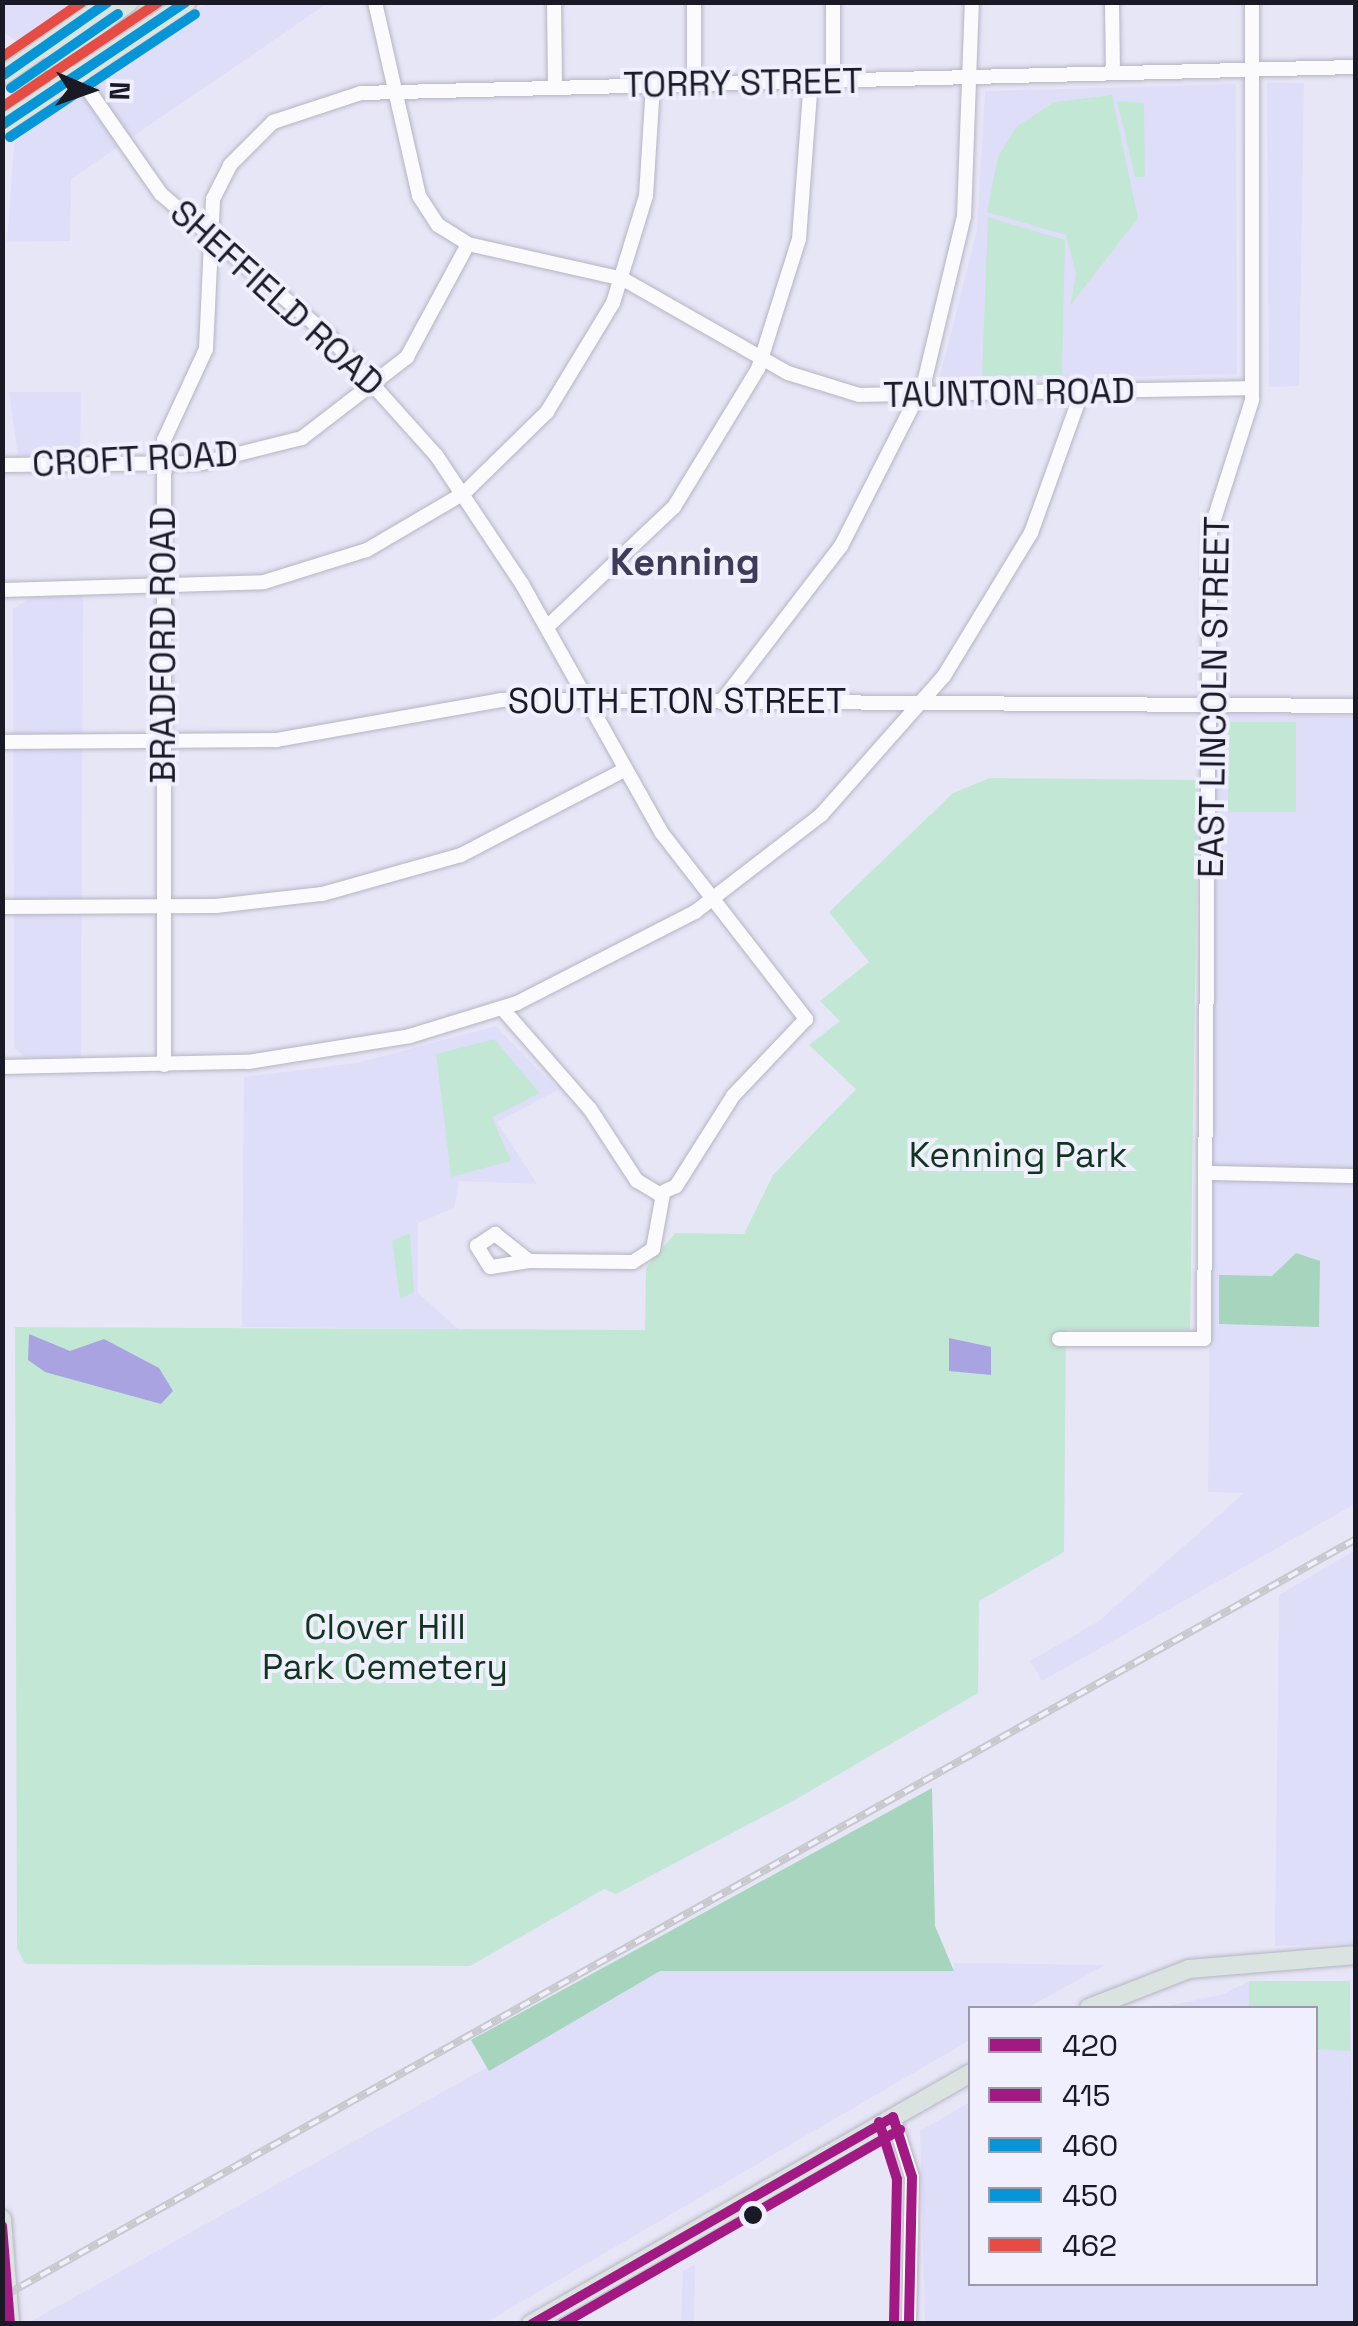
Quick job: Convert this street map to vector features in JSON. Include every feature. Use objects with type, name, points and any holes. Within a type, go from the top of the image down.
[{"type":"main road","points":[[2,76],[109,2]]},
{"type":"main road","points":[[78,75],[58,76],[53,62],[129,2]]},
{"type":"main road","points":[[155,24],[164,2]]},
{"type":"main road","points":[[2,125],[187,2]]},
{"type":"main road","points":[[1094,2006],[1189,1970],[1356,1955]]},
{"type":"main road","points":[[1307,1960],[1356,1965]]},
{"type":"main road","points":[[532,2324],[968,2074]]},
{"type":"main road","points":[[2,2220],[10,2324]]},
{"type":"street","name":"TAUNTON ROAD","points":[[375,2],[399,92],[418,196],[438,225],[468,244],[623,278],[763,357],[827,388],[918,396],[1252,388]]},
{"type":"street","points":[[554,2],[555,87]]},
{"type":"street","points":[[694,2],[694,85]]},
{"type":"street","points":[[833,2],[833,81]]},
{"type":"street","points":[[722,701],[841,546],[918,396],[960,242],[972,78],[972,2]]},
{"type":"street","points":[[1112,2],[1112,73]]},
{"type":"street","name":"EAST LINCOLN STREET","points":[[1059,1339],[1204,1339],[1211,519],[1247,432],[1252,388],[1252,2]]},
{"type":"street","name":"TORRY STREET","points":[[206,236],[220,182],[272,122],[340,94],[1356,67]]},
{"type":"street","name":"SHEFFIELD ROAD","points":[[78,75],[138,168],[206,236],[379,386],[464,492],[546,627],[624,770],[710,902],[806,1019],[733,1096],[666,1193]]},
{"type":"street","points":[[546,627],[674,507],[763,357],[803,216],[811,81]]},
{"type":"street","points":[[2,590],[163,589],[264,582],[332,563],[464,492],[555,402],[623,278],[649,174],[653,86]]},
{"type":"street","name":"BRADFORD ROAD","points":[[164,1065],[162,464],[168,420],[206,349],[206,236]]},
{"type":"street","name":"CROFT ROAD","points":[[2,465],[162,464],[275,448],[379,386],[438,312],[468,244]]},
{"type":"street","points":[[2,1067],[164,1065],[334,1052],[502,1008],[620,956],[710,902],[820,815],[924,702],[1031,533],[1082,391]]},
{"type":"street","name":"SOUTH ETON STREET","points":[[2,742],[277,740],[458,703],[1208,702],[1356,706]]},
{"type":"street","points":[[2,906],[164,907],[322,894],[418,869],[504,836],[624,770]]},
{"type":"street","points":[[502,1008],[590,1109],[637,1181],[666,1193],[657,1242],[645,1257],[529,1261]]},
{"type":"street","points":[[1207,1173],[1356,1176]]},
{"type":"street","points":[[893,2117],[912,2177],[909,2324]]},
{"type":"shaded area","points":[[4,2],[85,3],[20,44],[5,33]]},
{"type":"shaded area","points":[[208,3],[328,3],[71,179],[70,241],[7,242],[15,132]]},
{"type":"shaded area","points":[[1267,83],[1304,83],[1299,386],[1269,387]]},
{"type":"shaded area","points":[[1236,84],[1237,374],[939,381],[977,230],[985,91]]},
{"type":"shaded area","points":[[9,392],[81,392],[80,460],[18,455]]},
{"type":"shaded area","points":[[83,595],[81,1058],[25,1057],[14,1048],[13,609],[33,596]]},
{"type":"shaded area","points":[[1224,712],[1355,716],[1355,1504],[1042,1681],[1030,1661],[1099,1621],[1244,1493],[1208,1492],[1215,720]]},
{"type":"shaded area","points":[[496,1026],[558,1090],[497,1122],[537,1184],[459,1181],[454,1208],[418,1223],[418,1293],[458,1329],[242,1327],[244,1077],[357,1063]]},
{"type":"shaded area","points":[[29,1334],[70,1351],[104,1339],[159,1368],[173,1391],[161,1404],[45,1372],[28,1360]]},
{"type":"shaded area","points":[[949,1338],[991,1347],[991,1375],[949,1371]]},
{"type":"shaded area","points":[[1355,1550],[1355,1943],[1275,1946],[1279,1595]]},
{"type":"shaded area","points":[[954,1963],[1105,1965],[1031,2006],[968,2006],[968,2041],[485,2323],[26,2324],[660,1971],[954,1971]]},
{"type":"shaded area","points":[[1350,1975],[1355,2323],[925,2323],[920,2131],[968,2103],[968,2286],[1318,2286],[1318,2049],[1350,2050]]},
{"type":"shaded area","points":[[1249,1981],[1249,2006],[1168,2006],[1223,1994]]},
{"type":"shaded area","points":[[695,2264],[694,2323],[681,2323],[683,2271]]},
{"type":"green space","points":[[145,3],[157,3],[66,69],[59,63]]},
{"type":"green space","points":[[46,61],[46,81],[14,100],[8,87]]},
{"type":"green space","points":[[1112,95],[1138,218],[1070,306],[1076,274],[1066,235],[987,212],[998,157],[1016,127],[1054,102]]},
{"type":"green space","points":[[1117,101],[1144,103],[1145,177],[1135,177]]},
{"type":"green space","points":[[988,217],[1065,240],[1062,376],[982,376]]},
{"type":"green space","points":[[1228,722],[1296,722],[1296,812],[1228,812]]},
{"type":"green space","name":"Clover Hill Park Cemetery","points":[[990,778],[1198,780],[1190,1330],[1066,1330],[1064,1552],[979,1601],[978,1693],[793,1801],[616,1894],[604,1889],[470,1966],[25,1964],[17,1948],[15,1327],[645,1330],[646,1268],[675,1233],[744,1234],[773,1175],[856,1089],[809,1045],[840,1021],[820,1001],[869,962],[829,912],[953,793]]},
{"type":"green space","points":[[494,1039],[540,1093],[492,1117],[511,1161],[451,1177],[436,1054]]},
{"type":"green space","points":[[410,1233],[414,1292],[400,1299],[392,1241]]},
{"type":"green space","points":[[1296,1253],[1320,1261],[1319,1327],[1219,1324],[1219,1275],[1272,1276]]},
{"type":"green space","points":[[932,1788],[935,1926],[954,1971],[660,1971],[489,2071],[471,2040]]},
{"type":"green space","points":[[1249,1981],[1350,1981],[1350,2051],[1318,2049],[1318,2006],[1249,2006]]},
{"type":"railway","points":[[2,2297],[1356,1539]]},
{"type":"transit line","name":"462","points":[[2,57],[82,2]]},
{"type":"transit line","name":"460","points":[[2,76],[108,2]]},
{"type":"transit line","name":"462","points":[[2,107],[159,2]]},
{"type":"transit line","name":"460","points":[[2,125],[186,2]]},
{"type":"transit line","name":"450","points":[[11,88],[118,14]]},
{"type":"transit line","name":"450","points":[[10,137],[195,14]]},
{"type":"transit line","name":"420","points":[[893,2117],[912,2177],[909,2324]]},
{"type":"transit line","name":"420","points":[[532,2324],[893,2117]]},
{"type":"transit line","name":"415","points":[[879,2122],[897,2179],[894,2324]]},
{"type":"transit line","name":"415","points":[[562,2324],[900,2130]]},
{"type":"transit line","name":"420","points":[[2,2226],[10,2324]]},
{"type":"district","name":"Kenning","points":[[685,563]]},
{"type":"park label","name":"Kenning Park","points":[[1018,1155]]}]
